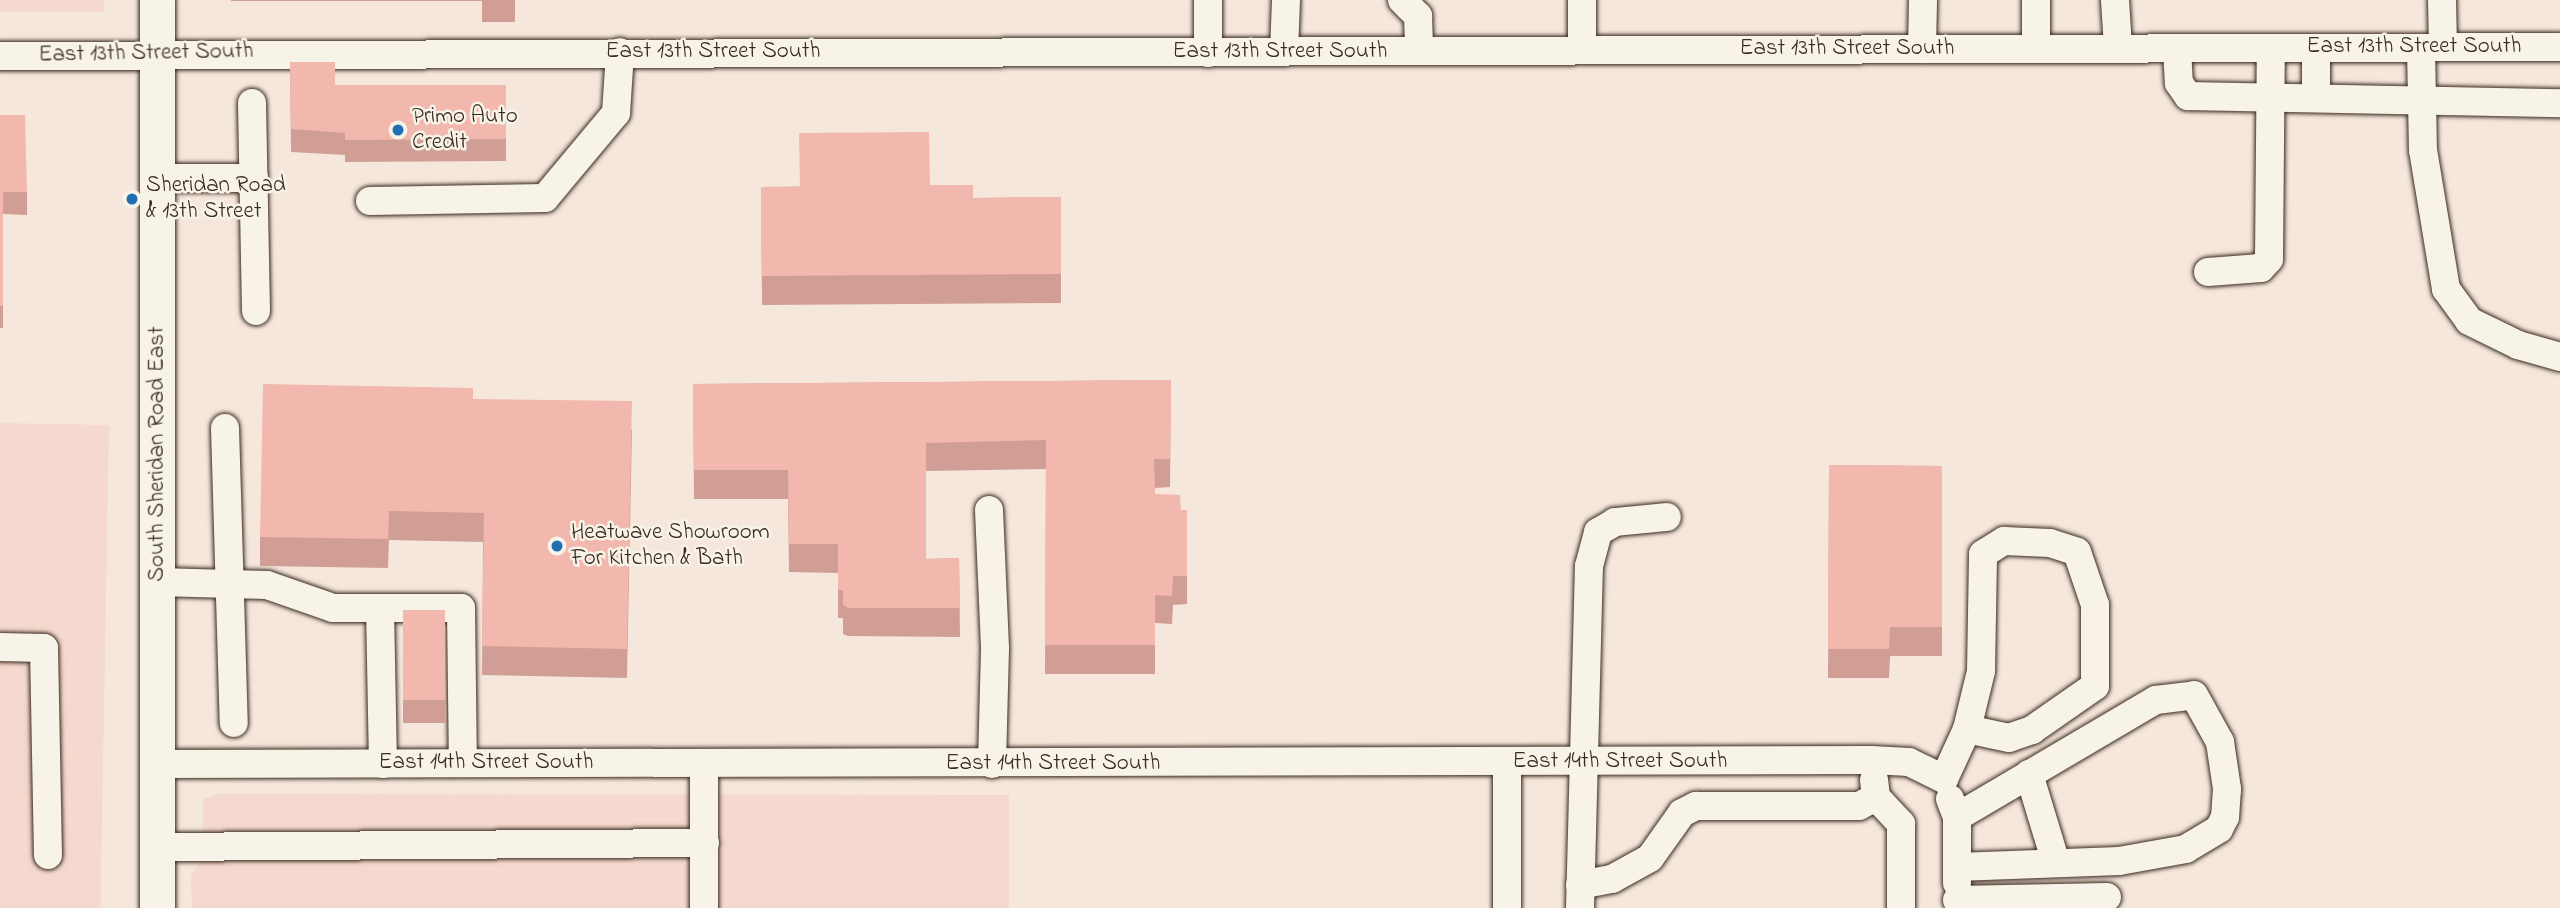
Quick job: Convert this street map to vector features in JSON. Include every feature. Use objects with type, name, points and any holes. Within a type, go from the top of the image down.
[{"type":"main road","name":"South Sheridan Road East","points":[[157,0],[157,908]]},
{"type":"street","points":[[1208,0],[1208,53]]},
{"type":"street","points":[[1284,52],[1286,0]]},
{"type":"street","points":[[1402,0],[1418,16],[1419,51]]},
{"type":"street","points":[[1581,0],[1582,49]]},
{"type":"street","points":[[1922,48],[1923,0]]},
{"type":"street","points":[[2036,0],[2036,48]]},
{"type":"street","points":[[2115,0],[2118,48]]},
{"type":"street","points":[[2442,0],[2422,98],[2423,150],[2446,289],[2469,321],[2518,345],[2560,357]]},
{"type":"street","name":"East 13th Street South","points":[[0,56],[157,53],[1208,53],[1582,49],[2560,47]]},
{"type":"street","points":[[2177,48],[2179,83],[2188,96],[2422,98],[2560,103]]},
{"type":"street","points":[[2208,272],[2261,268],[2269,259],[2271,48]]},
{"type":"street","points":[[2316,48],[2316,97]]},
{"type":"street","points":[[370,201],[545,198],[616,113],[620,52]]},
{"type":"street","points":[[252,103],[256,311]]},
{"type":"street","points":[[158,178],[254,178]]},
{"type":"street","points":[[225,428],[234,723]]},
{"type":"street","points":[[989,510],[995,649],[992,764]]},
{"type":"street","points":[[1667,517],[1615,522],[1598,533],[1588,566],[1581,763],[1580,897],[1650,858],[1682,813],[1696,806],[1859,806],[1876,797]]},
{"type":"street","points":[[1967,729],[2009,738],[2032,730],[2095,686],[2095,605],[2077,552],[2050,543],[2004,541],[1983,554],[1981,671],[1967,729],[1944,779],[1956,817],[1957,904],[2107,897]]},
{"type":"street","points":[[158,582],[267,585],[333,608],[461,608],[463,763]]},
{"type":"street","points":[[380,608],[383,764]]},
{"type":"street","points":[[0,647],[44,648],[47,855]]},
{"type":"street","points":[[1956,817],[2156,700],[2194,695],[2220,742],[2227,789],[2219,828],[2186,849],[2119,861],[1957,867]]},
{"type":"street","points":[[1871,760],[1876,797],[1901,824],[1901,908]]},
{"type":"street","name":"East 14th Street South","points":[[157,764],[1581,763],[1871,760],[1909,762],[1944,779]]},
{"type":"street","points":[[1686,762],[1696,806]]},
{"type":"street","points":[[704,763],[704,908]]},
{"type":"street","points":[[1507,763],[1507,908]]},
{"type":"street","points":[[2029,774],[2056,863]]},
{"type":"street","points":[[157,847],[705,843]]},
{"type":"shaded area","points":[[0,0],[104,0],[104,12],[0,12]]},
{"type":"shaded area","points":[[0,423],[109,425],[101,908],[0,908]]},
{"type":"shaded area","points":[[218,794],[1009,795],[1009,908],[192,908],[191,876],[203,858],[203,799]]},
{"type":"building","points":[[290,62],[335,62],[335,85],[506,85],[506,139],[345,140],[345,133],[291,129]]},
{"type":"building","points":[[0,115],[25,115],[27,192],[3,192],[3,306],[0,306]]},
{"type":"building","points":[[929,132],[930,185],[973,185],[973,198],[1061,197],[1061,274],[762,276],[761,187],[800,187],[799,133]]},
{"type":"building","points":[[1171,380],[1170,459],[1154,459],[1155,494],[1180,495],[1181,510],[1187,510],[1187,576],[1173,576],[1172,596],[1155,595],[1155,645],[1045,645],[1046,440],[926,443],[926,559],[959,558],[960,608],[848,608],[843,605],[843,590],[838,590],[838,544],[789,544],[788,470],[694,470],[693,384]]},
{"type":"building","name":"Heatwave Showroom For Kitchen & Bath","points":[[263,384],[473,388],[473,399],[632,401],[627,649],[482,646],[484,513],[389,511],[388,539],[260,537]]},
{"type":"building","points":[[1829,465],[1942,466],[1942,627],[1890,627],[1889,649],[1828,649]]},
{"type":"building","points":[[403,610],[445,610],[445,700],[403,700]]},
{"type":"place","name":"Primo Auto Credit","points":[[398,130]]},
{"type":"place","name":"Sheridan Road & 13th Street","points":[[132,199]]},
{"type":"place","name":"Heatwave Showroom For Kitchen & Bath","points":[[557,546]]}]
